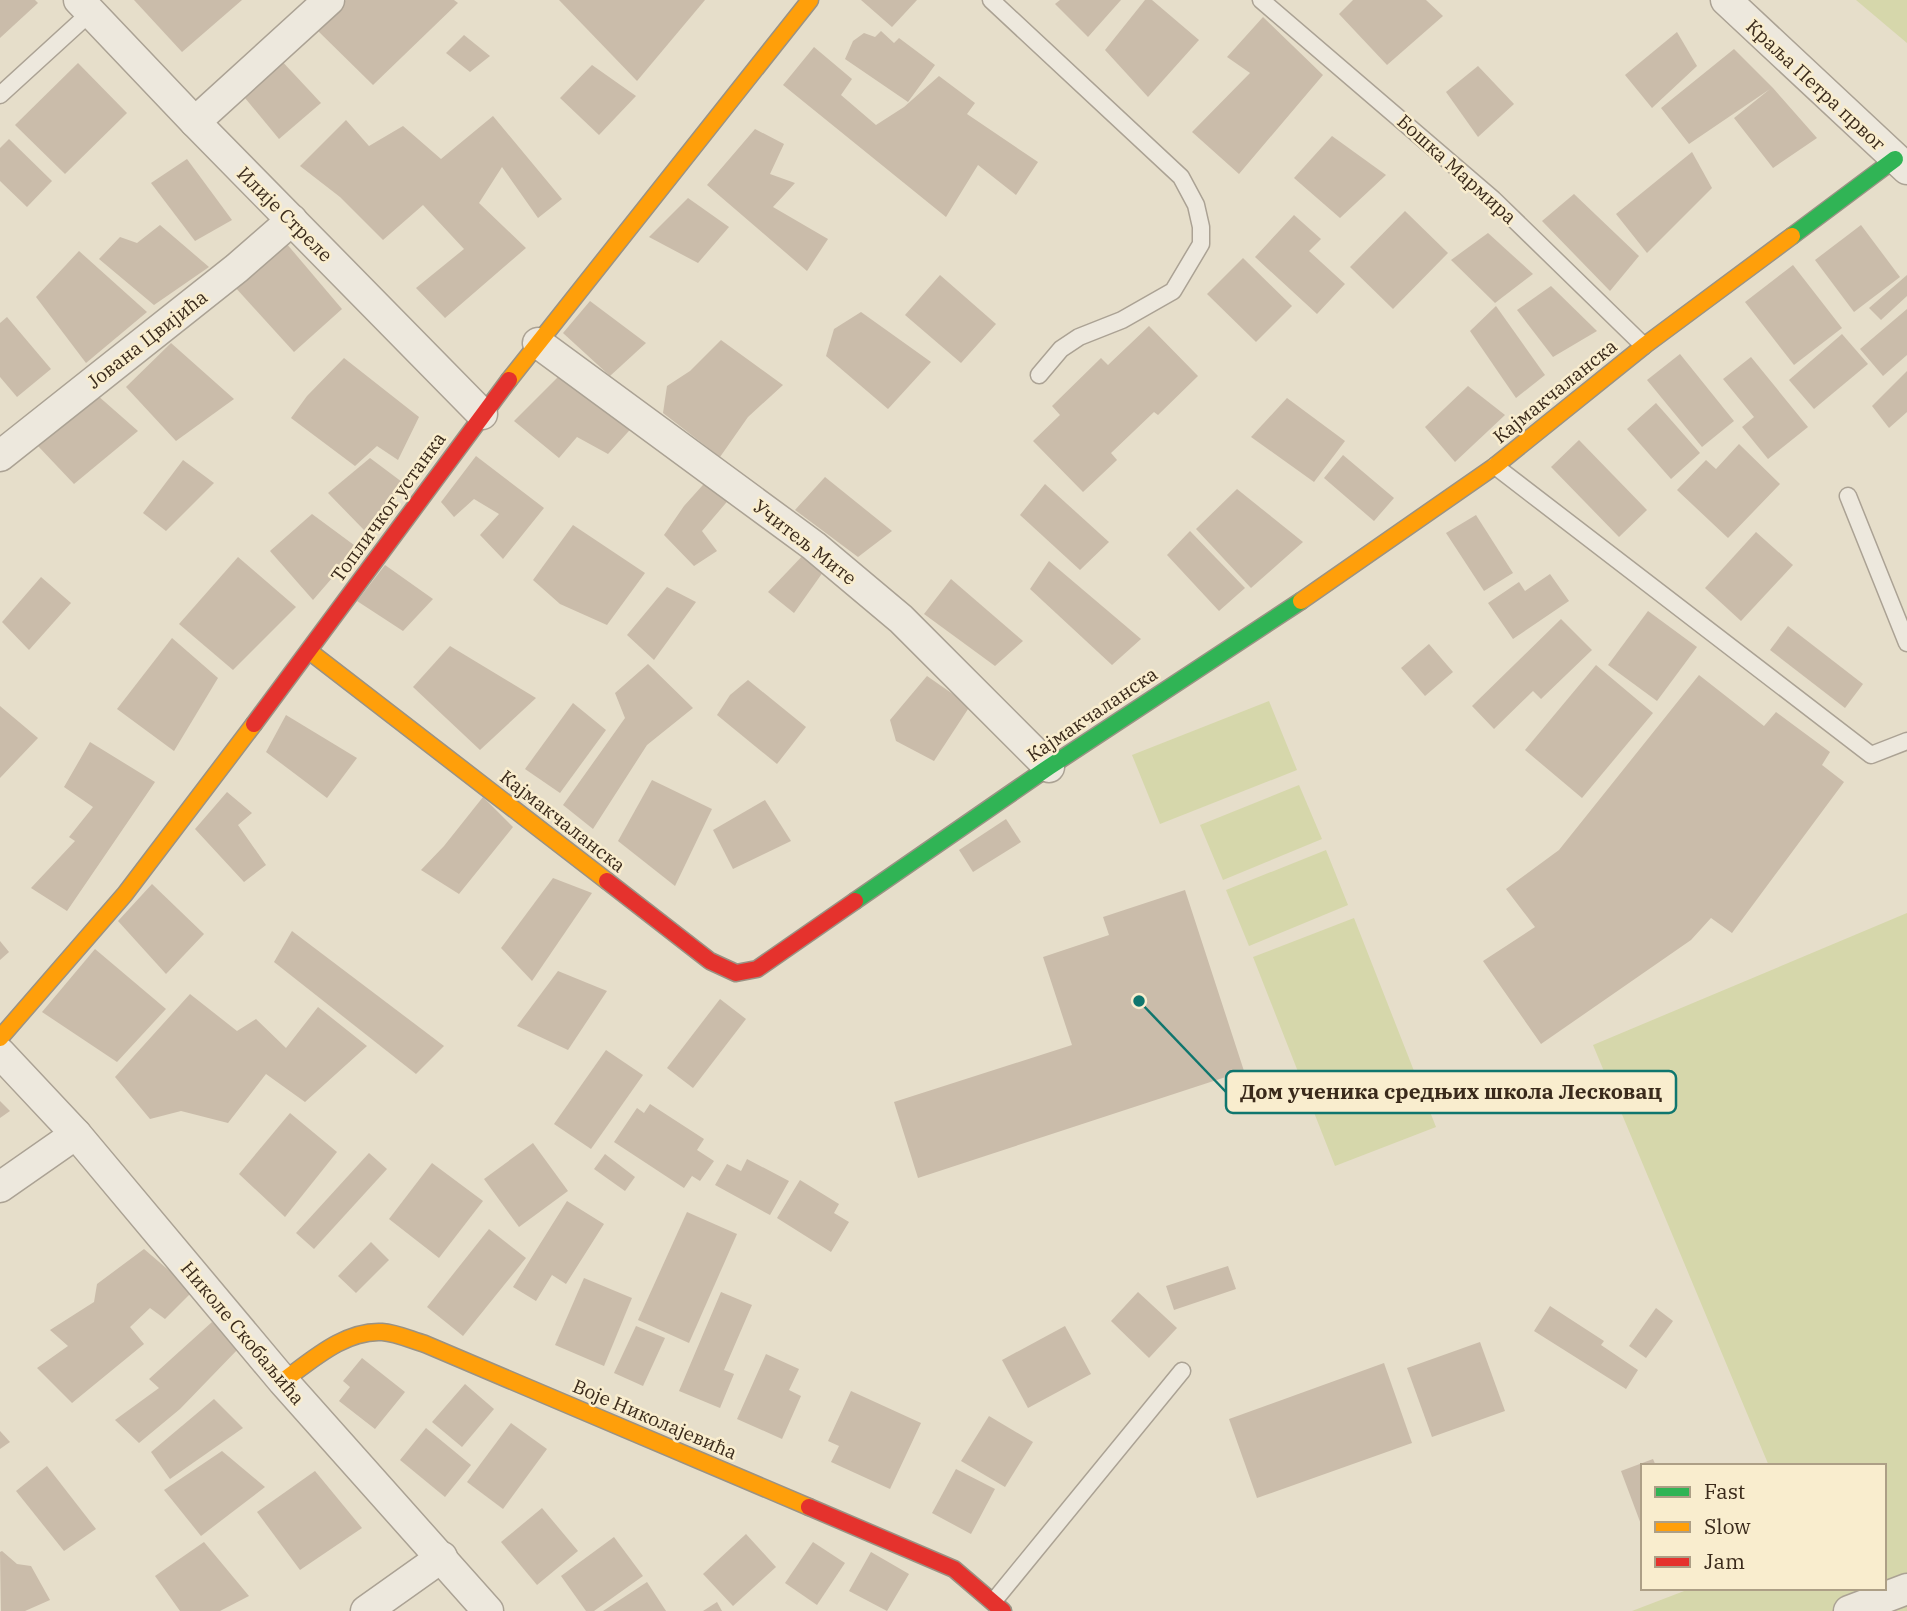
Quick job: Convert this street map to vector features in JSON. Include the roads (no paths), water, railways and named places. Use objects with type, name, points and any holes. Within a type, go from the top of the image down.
[{"type":"street","points":[[195,122],[329,0]]},
{"type":"street","name":"Топличког устанка","points":[[0,1038],[125,894],[309,651],[482,414],[810,0]]},
{"type":"street","name":"Краља Петра првог","points":[[1726,0],[1901,164]]},
{"type":"street","name":"Илије Стреле","points":[[85,6],[482,414]]},
{"type":"street","name":"Кајмакчаланска","points":[[309,651],[710,961],[736,973],[757,969],[1049,767],[1294,606],[1495,467],[1644,346],[1901,164]]},
{"type":"street","name":"Јована Цвијића","points":[[0,456],[237,268],[292,220]]},
{"type":"street","name":"Учитељ Мите","points":[[538,343],[814,546],[901,619],[1049,767]]},
{"type":"street","name":"Николе Скобаљића","points":[[0,1053],[76,1134],[283,1381],[488,1611]]},
{"type":"street","points":[[0,1187],[76,1134]]},
{"type":"street","name":"Воје Николајевића","points":[[283,1381],[324,1352],[351,1338],[376,1332],[394,1335],[425,1345],[954,1569],[998,1606]]},
{"type":"street","points":[[366,1611],[442,1557]]},
{"type":"street","points":[[1849,1611],[1907,1589]]},
{"type":"lane","points":[[991,0],[1181,177],[1196,205],[1201,227],[1201,244],[1173,291],[1122,320],[1079,337],[1061,349],[1039,375]]},
{"type":"lane","name":"Бошка Мармира","points":[[1261,0],[1493,199],[1644,346]]},
{"type":"lane","name":"Илије Стреле","points":[[0,95],[85,6]]},
{"type":"lane","points":[[1495,467],[1871,755],[1907,741]]},
{"type":"lane","points":[[1848,496],[1907,643]]},
{"type":"lane","points":[[998,1606],[1182,1371]]},
{"type":"place","name":"Дом ученика средњих школа Лесковац","points":[[1139,1001]]}]
